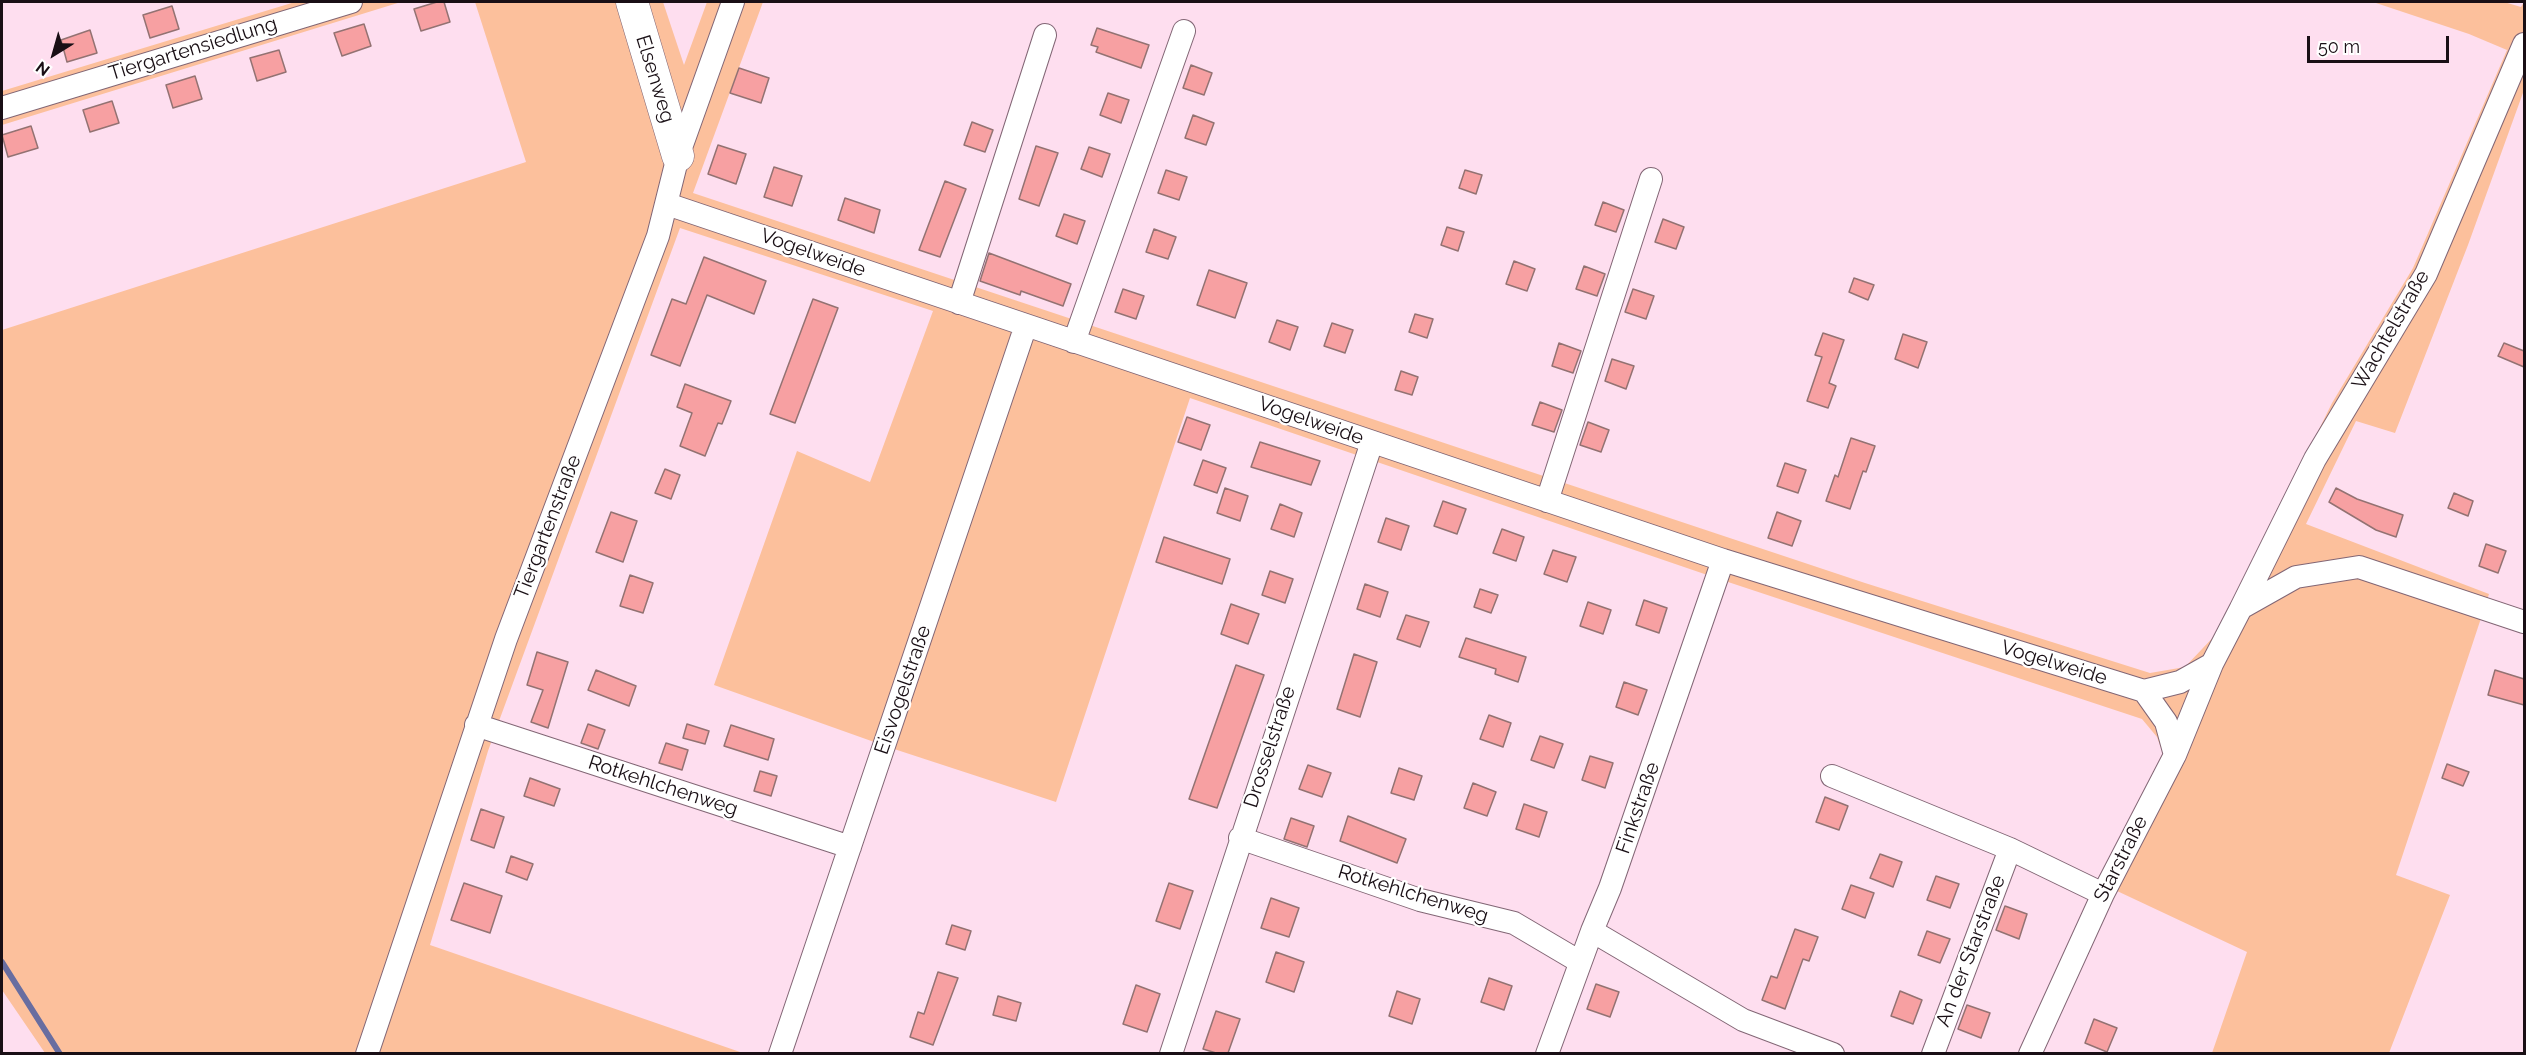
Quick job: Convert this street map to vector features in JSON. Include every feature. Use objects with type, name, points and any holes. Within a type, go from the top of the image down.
[{"type":"street","name":"Tiergartensiedlung","points":[[2,108],[351,2]]},
{"type":"street","name":"Elsenweg","points":[[632,2],[678,156]]},
{"type":"street","name":"Tiergartenstraße","points":[[367,1053],[510,628],[658,236],[678,156],[733,2]]},
{"type":"street","points":[[1074,342],[1184,31]]},
{"type":"street","points":[[959,303],[1045,35]]},
{"type":"street","name":"Wachtelstraße","points":[[2241,609],[2315,459],[2426,274],[2524,44]]},
{"type":"street","points":[[1546,501],[1651,179]]},
{"type":"street","name":"Vogelweide","points":[[667,204],[1723,560],[2144,691]]},
{"type":"street","name":"Eisvogelstraße","points":[[780,1053],[1026,325]]},
{"type":"street","name":"Drosselstraße","points":[[1171,1053],[1372,442]]},
{"type":"street","name":"Finkstraße","points":[[1547,1053],[1610,888],[1723,560]]},
{"type":"street","points":[[2175,755],[2166,722],[2144,691],[2180,682],[2212,664],[2241,609],[2296,577],[2359,567],[2524,622]]},
{"type":"street","name":"Starstraße","points":[[2030,1053],[2103,894],[2175,755],[2212,664]]},
{"type":"street","name":"Rotkehlchenweg","points":[[477,725],[850,847]]},
{"type":"street","name":"An der Starstraße","points":[[1832,776],[2010,849],[2103,894]]},
{"type":"street","name":"Rotkehlchenweg","points":[[1240,838],[1420,900],[1514,923],[1580,962]]},
{"type":"street","name":"An der Starstraße","points":[[1933,1053],[2010,849]]},
{"type":"street","points":[[1592,931],[1743,1020],[1833,1053]]},
{"type":"shaded area","points":[[295,2],[401,2],[2,125],[2,91]]},
{"type":"shaded area","points":[[475,2],[663,2],[684,65],[707,2],[763,2],[693,193],[1865,583],[2150,673],[2185,667],[2220,630],[2332,403],[2413,268],[2507,50],[2469,34],[2373,2],[2504,2],[2521,7],[2524,2],[2524,90],[2468,245],[2395,433],[2356,421],[2306,524],[2489,594],[2396,875],[2450,895],[2389,1053],[2212,1053],[2247,952],[2100,883],[2163,753],[2157,737],[2142,719],[1722,580],[1190,398],[1056,802],[891,748],[714,685],[797,451],[870,482],[933,311],[680,228],[488,751],[430,945],[743,1053],[45,1053],[2,990],[2,330],[526,162]]},
{"type":"building","points":[[444,2],[450,22],[421,31],[414,9]]},
{"type":"building","points":[[172,6],[179,29],[150,38],[143,15]]},
{"type":"building","points":[[364,24],[371,46],[342,56],[334,33]]},
{"type":"building","points":[[1097,28],[1149,45],[1141,68],[1096,52],[1098,47],[1091,45]]},
{"type":"building","points":[[90,30],[97,53],[67,62],[61,40]]},
{"type":"building","points":[[279,50],[286,72],[257,81],[250,58]]},
{"type":"building","points":[[1191,65],[1212,73],[1204,95],[1183,88]]},
{"type":"building","points":[[739,68],[769,78],[761,103],[730,93]]},
{"type":"building","points":[[195,76],[202,99],[173,108],[166,85]]},
{"type":"building","points":[[1108,93],[1129,100],[1121,123],[1100,115]]},
{"type":"building","points":[[112,101],[119,123],[90,132],[83,110]]},
{"type":"building","points":[[1193,115],[1214,123],[1206,145],[1185,138]]},
{"type":"building","points":[[972,122],[993,130],[985,152],[964,145]]},
{"type":"building","points":[[31,126],[38,148],[8,157],[2,135]]},
{"type":"building","points":[[718,145],[746,154],[736,184],[708,174]]},
{"type":"building","points":[[1036,146],[1058,153],[1039,206],[1019,199]]},
{"type":"building","points":[[1089,147],[1110,154],[1102,177],[1081,169]]},
{"type":"building","points":[[774,167],[802,176],[792,206],[764,197]]},
{"type":"building","points":[[1166,170],[1187,177],[1179,200],[1158,193]]},
{"type":"building","points":[[1465,170],[1482,175],[1476,194],[1459,188]]},
{"type":"building","points":[[945,181],[966,189],[940,257],[919,250]]},
{"type":"building","points":[[845,198],[880,210],[874,233],[838,220]]},
{"type":"building","points":[[1603,202],[1624,210],[1616,232],[1595,225]]},
{"type":"building","points":[[1064,214],[1085,221],[1077,244],[1056,236]]},
{"type":"building","points":[[1663,219],[1684,227],[1676,249],[1655,242]]},
{"type":"building","points":[[1447,227],[1464,232],[1458,251],[1441,245]]},
{"type":"building","points":[[1154,229],[1176,237],[1168,259],[1146,252]]},
{"type":"building","points":[[989,253],[1071,284],[1063,306],[1021,291],[1020,295],[980,281]]},
{"type":"building","points":[[704,257],[766,281],[754,314],[707,295],[680,366],[651,355],[672,299],[686,304]]},
{"type":"building","points":[[1514,261],[1535,269],[1527,291],[1506,284]]},
{"type":"building","points":[[1584,266],[1605,274],[1597,296],[1576,289]]},
{"type":"building","points":[[1209,270],[1247,283],[1235,318],[1197,305]]},
{"type":"building","points":[[1854,278],[1874,285],[1868,300],[1849,292]]},
{"type":"building","points":[[1123,289],[1144,296],[1136,319],[1115,312]]},
{"type":"building","points":[[1633,289],[1654,296],[1646,319],[1625,312]]},
{"type":"building","points":[[813,299],[838,308],[795,423],[770,414]]},
{"type":"building","points":[[1415,314],[1433,319],[1427,338],[1409,332]]},
{"type":"building","points":[[1277,320],[1298,327],[1290,350],[1269,342]]},
{"type":"building","points":[[1332,323],[1353,330],[1345,353],[1324,346]]},
{"type":"building","points":[[1823,333],[1844,340],[1829,383],[1836,386],[1828,408],[1807,401],[1822,357],[1815,355]]},
{"type":"building","points":[[1903,334],[1927,342],[1918,368],[1895,359]]},
{"type":"building","points":[[1559,343],[1581,351],[1573,373],[1552,366]]},
{"type":"building","points":[[2504,343],[2524,351],[2524,367],[2498,356]]},
{"type":"building","points":[[1612,359],[1634,366],[1626,389],[1605,381]]},
{"type":"building","points":[[1401,371],[1418,377],[1412,395],[1395,390]]},
{"type":"building","points":[[685,384],[731,401],[722,424],[718,423],[705,456],[680,446],[692,413],[677,407]]},
{"type":"building","points":[[1540,402],[1562,410],[1554,432],[1532,425]]},
{"type":"building","points":[[1187,417],[1210,425],[1201,450],[1178,442]]},
{"type":"building","points":[[1588,422],[1609,430],[1601,452],[1580,445]]},
{"type":"building","points":[[1851,438],[1875,446],[1866,472],[1863,471],[1850,509],[1826,501],[1835,475],[1838,477]]},
{"type":"building","points":[[1260,442],[1320,461],[1311,485],[1251,467]]},
{"type":"building","points":[[1203,460],[1226,468],[1217,493],[1194,485]]},
{"type":"building","points":[[1785,463],[1806,470],[1798,493],[1777,486]]},
{"type":"building","points":[[665,469],[680,475],[671,499],[655,493]]},
{"type":"building","points":[[1225,488],[1248,496],[1240,521],[1217,513]]},
{"type":"building","points":[[2336,488],[2357,499],[2403,515],[2396,537],[2376,530],[2329,502]]},
{"type":"building","points":[[2454,493],[2473,501],[2468,516],[2448,508]]},
{"type":"building","points":[[1443,501],[1466,509],[1457,534],[1434,526]]},
{"type":"building","points":[[1280,504],[1302,513],[1294,537],[1271,529]]},
{"type":"building","points":[[611,512],[637,521],[623,562],[596,552]]},
{"type":"building","points":[[1777,512],[1801,521],[1792,546],[1768,538]]},
{"type":"building","points":[[1386,518],[1409,526],[1401,550],[1378,542]]},
{"type":"building","points":[[1502,529],[1524,537],[1516,561],[1493,553]]},
{"type":"building","points":[[1164,537],[1230,559],[1222,584],[1156,562]]},
{"type":"building","points":[[2486,544],[2506,551],[2498,573],[2479,566]]},
{"type":"building","points":[[1553,550],[1576,557],[1567,582],[1544,574]]},
{"type":"building","points":[[1270,571],[1293,579],[1285,603],[1262,595]]},
{"type":"building","points":[[630,575],[653,583],[643,613],[620,606]]},
{"type":"building","points":[[1365,584],[1388,592],[1380,617],[1357,609]]},
{"type":"building","points":[[1480,589],[1498,595],[1491,613],[1474,607]]},
{"type":"building","points":[[1644,600],[1667,608],[1659,633],[1636,625]]},
{"type":"building","points":[[1588,602],[1611,610],[1603,634],[1580,626]]},
{"type":"building","points":[[1231,604],[1259,614],[1248,644],[1221,634]]},
{"type":"building","points":[[1406,615],[1429,622],[1420,647],[1397,639]]},
{"type":"building","points":[[1466,638],[1526,657],[1518,682],[1495,674],[1496,669],[1459,657]]},
{"type":"building","points":[[537,652],[568,662],[548,728],[531,722],[543,690],[527,685]]},
{"type":"building","points":[[1354,654],[1377,662],[1360,717],[1337,709]]},
{"type":"building","points":[[1236,665],[1264,675],[1217,808],[1189,799]]},
{"type":"building","points":[[596,670],[636,686],[629,706],[588,690]]},
{"type":"building","points":[[2495,670],[2524,679],[2524,705],[2488,695]]},
{"type":"building","points":[[1624,682],[1647,690],[1638,715],[1616,707]]},
{"type":"building","points":[[1489,715],[1511,723],[1503,747],[1480,739]]},
{"type":"building","points":[[588,724],[605,730],[598,749],[581,743]]},
{"type":"building","points":[[687,724],[709,731],[705,744],[683,738]]},
{"type":"building","points":[[731,725],[774,739],[768,760],[724,746]]},
{"type":"building","points":[[1540,736],[1563,744],[1554,768],[1531,760]]},
{"type":"building","points":[[666,743],[688,750],[682,770],[659,763]]},
{"type":"building","points":[[1590,756],[1613,763],[1605,788],[1582,780]]},
{"type":"building","points":[[2447,764],[2469,772],[2463,786],[2442,778]]},
{"type":"building","points":[[1308,765],[1331,773],[1322,797],[1299,789]]},
{"type":"building","points":[[1399,768],[1422,776],[1414,800],[1391,793]]},
{"type":"building","points":[[760,771],[777,776],[771,796],[754,791]]},
{"type":"building","points":[[530,778],[560,789],[554,806],[524,796]]},
{"type":"building","points":[[1473,783],[1496,792],[1487,816],[1464,808]]},
{"type":"building","points":[[1825,797],[1848,806],[1839,830],[1816,822]]},
{"type":"building","points":[[1524,804],[1547,812],[1539,837],[1516,829]]},
{"type":"building","points":[[481,809],[504,817],[494,848],[471,840]]},
{"type":"building","points":[[1348,816],[1406,839],[1397,863],[1340,841]]},
{"type":"building","points":[[1291,818],[1314,826],[1307,847],[1284,839]]},
{"type":"building","points":[[1880,854],[1902,862],[1893,887],[1870,878]]},
{"type":"building","points":[[511,856],[533,864],[527,880],[506,872]]},
{"type":"building","points":[[1936,876],[1959,884],[1950,908],[1927,900]]},
{"type":"building","points":[[464,883],[502,896],[490,933],[451,920]]},
{"type":"building","points":[[1169,883],[1193,891],[1180,929],[1156,921]]},
{"type":"building","points":[[1851,885],[1874,893],[1865,918],[1842,909]]},
{"type":"building","points":[[1271,898],[1299,908],[1289,937],[1261,928]]},
{"type":"building","points":[[2005,906],[2027,914],[2019,939],[1996,930]]},
{"type":"building","points":[[952,925],[971,931],[965,950],[946,944]]},
{"type":"building","points":[[1795,929],[1818,937],[1809,961],[1803,959],[1785,1009],[1762,1000],[1771,976],[1777,978]]},
{"type":"building","points":[[1927,931],[1950,939],[1940,963],[1918,955]]},
{"type":"building","points":[[1276,952],[1304,962],[1294,992],[1266,982]]},
{"type":"building","points":[[938,972],[958,978],[933,1045],[910,1037],[918,1012],[924,1014]]},
{"type":"building","points":[[1489,978],[1512,986],[1504,1010],[1481,1002]]},
{"type":"building","points":[[1596,984],[1619,992],[1610,1017],[1587,1009]]},
{"type":"building","points":[[1136,985],[1160,994],[1147,1032],[1123,1024]]},
{"type":"building","points":[[1397,991],[1420,999],[1412,1024],[1389,1016]]},
{"type":"building","points":[[1900,991],[1922,1000],[1913,1024],[1891,1016]]},
{"type":"building","points":[[998,996],[1021,1003],[1016,1021],[993,1015]]},
{"type":"building","points":[[1967,1005],[1990,1013],[1981,1038],[1958,1029]]},
{"type":"building","points":[[1216,1011],[1240,1019],[1228,1053],[1216,1053],[1203,1049]]},
{"type":"building","points":[[2094,1019],[2117,1028],[2107,1052],[2085,1043]]},
{"type":"waterway","points":[[2,962],[60,1054]]}]
